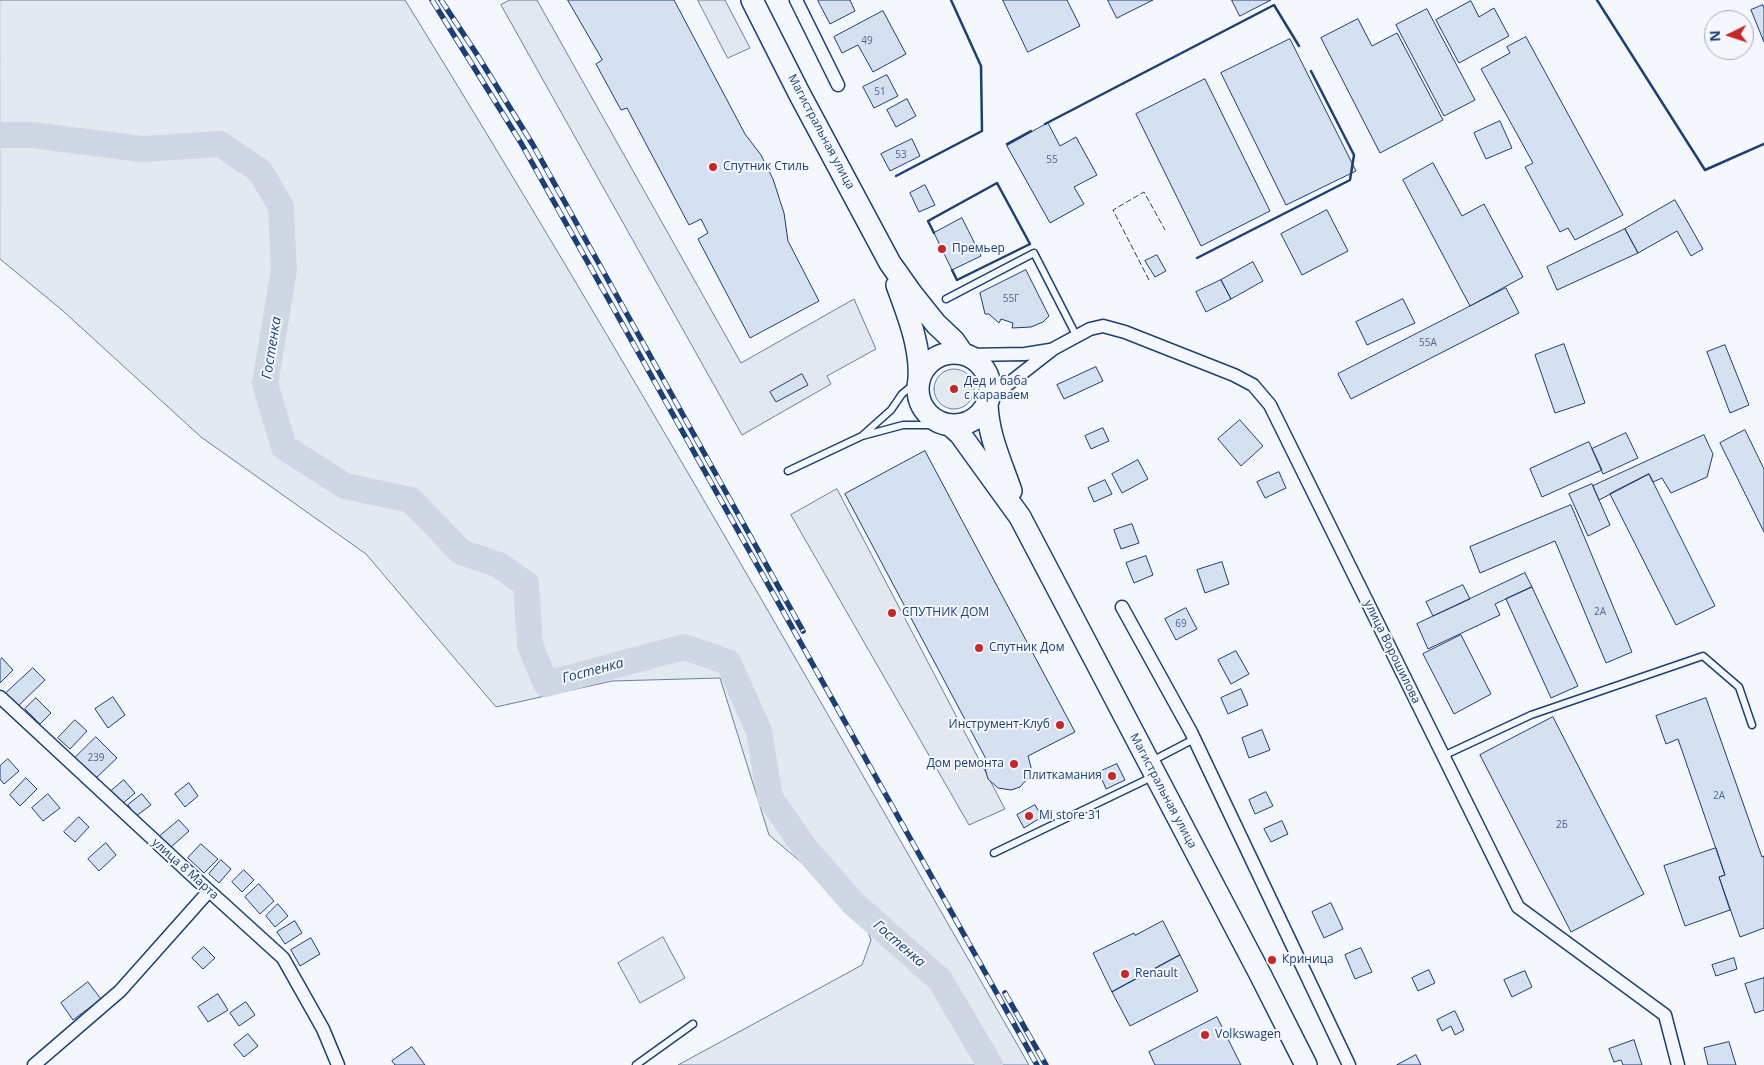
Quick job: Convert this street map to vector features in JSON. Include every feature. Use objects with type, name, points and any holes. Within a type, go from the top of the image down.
[{"type":"main road","name":"Магистральная улица","points":[[752,0],[799,93],[890,263],[936,324],[965,354],[974,359],[986,372],[990,382],[988,419],[993,441],[1020,517],[1306,1065]]},
{"type":"main road","name":"Магистральная улица","points":[[890,263],[913,333],[920,367],[917,392],[922,406],[931,418],[960,434],[1020,517]]},
{"type":"main road","points":[[919,379],[923,370],[934,359],[948,353],[965,354]]},
{"type":"main road","points":[[948,426],[959,426],[972,421],[988,402]]},
{"type":"street","points":[[796,0],[838,85]]},
{"type":"street","name":"улица Ворошилова","points":[[1053,349],[1095,327],[1102,326],[1117,329],[1234,376],[1253,385],[1261,393],[1270,405],[1518,907],[1665,1015],[1678,1065]]},
{"type":"street","points":[[965,354],[1025,354],[1053,349]]},
{"type":"street","points":[[988,402],[1053,349]]},
{"type":"street","points":[[1122,607],[1194,739],[1349,1065]]},
{"type":"street","name":"улица 8 Марта","points":[[0,697],[283,958],[323,1029],[338,1065]]},
{"type":"street","points":[[34,1065],[120,991],[210,891]]},
{"type":"lane","points":[[946,298],[1034,253],[1077,337]]},
{"type":"lane","points":[[862,436],[891,410],[902,394],[919,379]]},
{"type":"lane","points":[[788,471],[862,436],[904,425],[948,426]]},
{"type":"lane","points":[[1443,756],[1531,715],[1703,656],[1739,687],[1752,726]]},
{"type":"lane","points":[[994,853],[1152,769],[1194,739]]},
{"type":"lane","points":[[636,1065],[692,1024]]},
{"type":"shaded area","points":[[0,0],[405,0],[643,397],[1029,1065],[678,1065],[862,965],[871,940],[860,912],[769,835],[720,678],[612,681],[496,707],[366,554],[201,437],[62,310],[0,259]]},
{"type":"shaded area","points":[[510,0],[537,0],[741,363],[854,299],[876,349],[827,376],[831,384],[742,435],[501,5]]},
{"type":"shaded area","points":[[698,0],[725,0],[750,48],[728,58]]},
{"type":"shaded area","points":[[950,369],[958,369],[965,372],[971,378],[974,389],[971,400],[965,406],[958,409],[950,409],[943,406],[937,400],[934,393],[934,385],[937,378],[943,372]]},
{"type":"shaded area","points":[[837,489],[1005,809],[969,825],[791,515]]},
{"type":"shaded area","points":[[663,937],[685,978],[640,1003],[618,963]]},
{"type":"building","name":"Спутник Стиль","points":[[568,0],[674,0],[745,134],[761,155],[773,179],[784,213],[788,241],[819,301],[750,338],[698,239],[708,233],[701,219],[689,225],[627,108],[621,110],[596,64],[602,60]]},
{"type":"building","points":[[850,0],[855,11],[830,24],[818,1]]},
{"type":"building","points":[[1003,0],[1067,0],[1080,26],[1028,52]]},
{"type":"building","points":[[1108,0],[1153,0],[1117,18]]},
{"type":"building","points":[[1232,0],[1271,0],[1240,16]]},
{"type":"building","points":[[1471,1],[1479,17],[1494,8],[1509,36],[1459,63],[1436,20]]},
{"type":"building","points":[[1763,5],[1764,42],[1754,17],[1754,10],[1751,10]]},
{"type":"building","points":[[1427,9],[1475,100],[1444,116],[1396,25]]},
{"type":"building","points":[[883,11],[906,54],[873,72],[858,45],[842,53],[834,37]]},
{"type":"building","points":[[1358,19],[1372,46],[1397,33],[1443,120],[1380,153],[1321,38]]},
{"type":"building","points":[[1526,37],[1623,215],[1575,240],[1568,228],[1560,232],[1525,167],[1533,163],[1481,69],[1510,53],[1507,47]]},
{"type":"building","points":[[1290,39],[1356,171],[1286,205],[1221,73]]},
{"type":"building","points":[[887,75],[898,96],[874,108],[863,87]]},
{"type":"building","points":[[1205,79],[1270,211],[1201,246],[1136,114]]},
{"type":"building","points":[[907,99],[916,116],[896,127],[887,110]]},
{"type":"building","points":[[1500,121],[1512,148],[1486,159],[1474,133]]},
{"type":"building","points":[[1048,123],[1060,146],[1076,137],[1097,175],[1074,187],[1084,204],[1050,223],[1007,146]]},
{"type":"building","points":[[912,139],[920,156],[890,171],[881,154]]},
{"type":"building","points":[[1433,163],[1462,216],[1484,204],[1523,277],[1470,306],[1403,180]]},
{"type":"building","points":[[925,185],[935,205],[919,212],[910,193]]},
{"type":"building","points":[[1675,200],[1703,249],[1691,256],[1677,231],[1638,253],[1625,229]]},
{"type":"building","points":[[1327,210],[1348,251],[1302,275],[1281,234]]},
{"type":"building","points":[[962,218],[981,256],[952,270],[934,233]]},
{"type":"building","points":[[1625,229],[1638,253],[1557,290],[1547,267]]},
{"type":"building","points":[[1157,255],[1166,271],[1155,277],[1145,261]]},
{"type":"building","points":[[1253,262],[1263,281],[1231,299],[1221,280]]},
{"type":"building","points":[[1026,270],[1049,316],[1043,322],[1031,327],[1012,328],[1013,323],[1001,319],[999,323],[989,314],[985,314],[980,293]]},
{"type":"building","points":[[1221,280],[1231,299],[1206,312],[1196,292]]},
{"type":"building","points":[[1506,288],[1519,313],[1351,399],[1338,374]]},
{"type":"building","points":[[1403,299],[1415,323],[1367,345],[1356,322]]},
{"type":"building","points":[[1564,344],[1585,403],[1555,413],[1535,355]]},
{"type":"building","points":[[1725,345],[1749,405],[1730,413],[1707,352]]},
{"type":"building","points":[[1096,367],[1103,381],[1064,399],[1057,385]]},
{"type":"building","points":[[802,374],[808,385],[776,402],[770,392]]},
{"type":"building","points":[[1240,420],[1263,446],[1241,466],[1218,439]]},
{"type":"building","points":[[1103,428],[1109,441],[1091,449],[1085,436]]},
{"type":"building","points":[[1745,430],[1764,469],[1764,532],[1720,443]]},
{"type":"building","points":[[1626,433],[1638,458],[1603,474],[1592,449]]},
{"type":"building","points":[[1704,435],[1713,454],[1707,477],[1671,493],[1662,478],[1653,482],[1649,474],[1599,500],[1593,486]]},
{"type":"building","points":[[1589,442],[1602,470],[1542,497],[1530,469]]},
{"type":"building","name":"Спутник Дом","points":[[925,451],[1075,732],[1028,756],[1031,767],[1029,777],[1020,787],[1011,790],[998,788],[988,779],[985,768],[986,759],[845,494]]},
{"type":"building","points":[[1138,460],[1148,479],[1122,493],[1112,474]]},
{"type":"building","points":[[1279,472],[1286,488],[1265,498],[1257,482]]},
{"type":"building","points":[[1649,474],[1715,606],[1676,625],[1610,494]]},
{"type":"building","points":[[1105,480],[1112,494],[1094,502],[1088,488]]},
{"type":"building","points":[[1592,484],[1610,525],[1588,536],[1569,494]]},
{"type":"building","points":[[1571,505],[1632,652],[1606,663],[1555,541],[1480,573],[1470,547]]},
{"type":"building","points":[[1132,524],[1139,543],[1121,549],[1114,530]]},
{"type":"building","points":[[1146,556],[1153,575],[1134,583],[1126,563]]},
{"type":"building","points":[[1222,562],[1229,584],[1205,593],[1197,570]]},
{"type":"building","points":[[1525,573],[1532,587],[1495,604],[1500,615],[1428,649],[1417,624]]},
{"type":"building","points":[[1463,585],[1470,599],[1433,616],[1426,602]]},
{"type":"building","points":[[1532,587],[1578,686],[1551,698],[1506,599]]},
{"type":"building","points":[[1186,608],[1197,629],[1176,640],[1165,619]]},
{"type":"building","points":[[1461,635],[1491,694],[1454,714],[1423,654]]},
{"type":"building","points":[[1236,651],[1249,674],[1231,684],[1218,660]]},
{"type":"building","points":[[2,658],[13,670],[0,683],[0,660]]},
{"type":"building","points":[[33,668],[45,680],[17,707],[5,694]]},
{"type":"building","points":[[1241,689],[1248,705],[1228,714],[1221,698]]},
{"type":"building","points":[[113,697],[125,715],[108,728],[95,709]]},
{"type":"building","points":[[36,698],[51,713],[40,724],[25,709]]},
{"type":"building","points":[[1706,698],[1762,857],[1764,856],[1764,928],[1740,937],[1719,877],[1725,875],[1678,739],[1666,744],[1656,716]]},
{"type":"building","points":[[1553,717],[1644,894],[1571,932],[1480,755]]},
{"type":"building","points":[[75,720],[87,731],[70,749],[58,738]]},
{"type":"building","points":[[1262,730],[1270,750],[1249,758],[1242,738]]},
{"type":"building","points":[[96,737],[117,758],[95,779],[75,758]]},
{"type":"building","points":[[8,759],[19,771],[4,784],[0,779],[0,766]]},
{"type":"building","name":"Плиткамания","points":[[1117,764],[1125,780],[1106,789],[1099,772]]},
{"type":"building","points":[[26,778],[37,789],[20,806],[10,795]]},
{"type":"building","points":[[124,780],[135,793],[121,805],[110,792]]},
{"type":"building","points":[[189,783],[198,796],[185,807],[175,794]]},
{"type":"building","points":[[1266,792],[1273,806],[1255,814],[1249,800]]},
{"type":"building","points":[[48,794],[60,808],[43,821],[32,808]]},
{"type":"building","points":[[142,794],[151,805],[136,816],[128,805]]},
{"type":"building","name":"Mi store 31","points":[[1035,805],[1042,817],[1024,828],[1017,815]]},
{"type":"building","points":[[79,817],[89,827],[75,842],[64,832]]},
{"type":"building","points":[[179,820],[189,831],[170,848],[160,836]]},
{"type":"building","points":[[1282,821],[1288,834],[1271,842],[1264,829]]},
{"type":"building","points":[[106,843],[116,855],[99,871],[88,859]]},
{"type":"building","points":[[201,844],[218,859],[204,873],[188,858]]},
{"type":"building","points":[[1716,848],[1725,875],[1719,877],[1730,910],[1685,926],[1664,866]]},
{"type":"building","points":[[221,860],[231,869],[219,883],[209,874]]},
{"type":"building","points":[[244,870],[254,880],[242,892],[232,882]]},
{"type":"building","points":[[259,884],[274,901],[260,914],[245,897]]},
{"type":"building","points":[[1331,903],[1343,929],[1324,938],[1312,912]]},
{"type":"building","points":[[278,904],[288,916],[275,927],[266,916]]},
{"type":"building","points":[[295,921],[302,933],[285,944],[277,932]]},
{"type":"building","name":"Renault","points":[[1163,921],[1180,955],[1112,992],[1093,953]]},
{"type":"building","points":[[311,938],[320,954],[300,966],[291,950]]},
{"type":"building","points":[[204,947],[215,958],[203,969],[192,958]]},
{"type":"building","points":[[1361,948],[1372,972],[1355,979],[1345,955]]},
{"type":"building","points":[[1180,955],[1198,991],[1130,1026],[1112,992]]},
{"type":"building","points":[[1734,958],[1737,969],[1716,976],[1712,965]]},
{"type":"building","points":[[1429,970],[1435,983],[1418,991],[1412,978]]},
{"type":"building","points":[[1525,971],[1532,987],[1512,997],[1504,980]]},
{"type":"building","points":[[1764,978],[1764,1010],[1755,1013],[1745,984]]},
{"type":"building","points":[[88,982],[101,999],[73,1020],[61,1003]]},
{"type":"building","points":[[218,994],[228,1010],[208,1022],[198,1007]]},
{"type":"building","points":[[246,1002],[255,1015],[239,1026],[230,1013]]},
{"type":"building","points":[[1455,1011],[1464,1030],[1455,1035],[1451,1026],[1442,1031],[1437,1020]]},
{"type":"building","name":"Volkswagen","points":[[1217,1017],[1241,1065],[1155,1065],[1149,1052]]},
{"type":"building","points":[[248,1034],[258,1046],[244,1057],[234,1045]]},
{"type":"building","points":[[1634,1040],[1642,1065],[1623,1065],[1621,1060],[1614,1062],[1609,1049]]},
{"type":"building","points":[[1729,1042],[1736,1065],[1708,1065],[1704,1048]]},
{"type":"building","points":[[412,1047],[425,1065],[395,1065],[392,1061]]},
{"type":"building","points":[[1416,1055],[1421,1065],[1397,1065]]},
{"type":"waterway","name":"Гостенка","points":[[0,135],[32,135],[142,149],[220,144],[260,171],[281,207],[284,270],[265,384],[284,447],[345,486],[411,500],[461,552],[499,565],[526,584],[530,645],[546,684],[684,647],[728,662],[759,731],[770,798],[805,848],[853,903],[940,980],[990,1065]]},
{"type":"railway","points":[[432,0],[521,143],[1037,1065]]},
{"type":"railway","points":[[441,0],[533,145],[803,631]]},
{"type":"railway","points":[[1005,993],[1046,1065]]},
{"type":"fence","points":[[1149,280],[1113,210],[1144,192],[1165,230]]},
{"type":"wall","points":[[896,176],[982,131],[981,66],[951,0]]},
{"type":"wall","points":[[1597,0],[1705,170],[1764,144]]},
{"type":"wall","points":[[1045,124],[1274,5],[1299,46]]},
{"type":"wall","points":[[1197,258],[1350,180],[1354,155],[1311,71]]},
{"type":"wall","points":[[1007,144],[1031,131]]},
{"type":"wall","points":[[934,233],[928,221],[997,183],[1030,244],[957,280],[952,270]]},
{"type":"place","name":"Спутник Стиль","points":[[713,167]]},
{"type":"place","name":"Премьер","points":[[942,249]]},
{"type":"place","name":"Дед и баба с караваем","points":[[954,389]]},
{"type":"place","name":"СПУТНИК ДОМ","points":[[892,613]]},
{"type":"place","name":"Спутник Дом","points":[[979,648]]},
{"type":"place","name":"Инструмент-Клуб","points":[[1060,725]]},
{"type":"place","name":"Дом ремонта","points":[[1014,764]]},
{"type":"place","name":"Плиткамания","points":[[1112,776]]},
{"type":"place","name":"Mi store 31","points":[[1029,816]]},
{"type":"place","name":"Криница","points":[[1272,960]]},
{"type":"place","name":"Renault","points":[[1125,974]]},
{"type":"place","name":"Volkswagen","points":[[1205,1035]]}]
